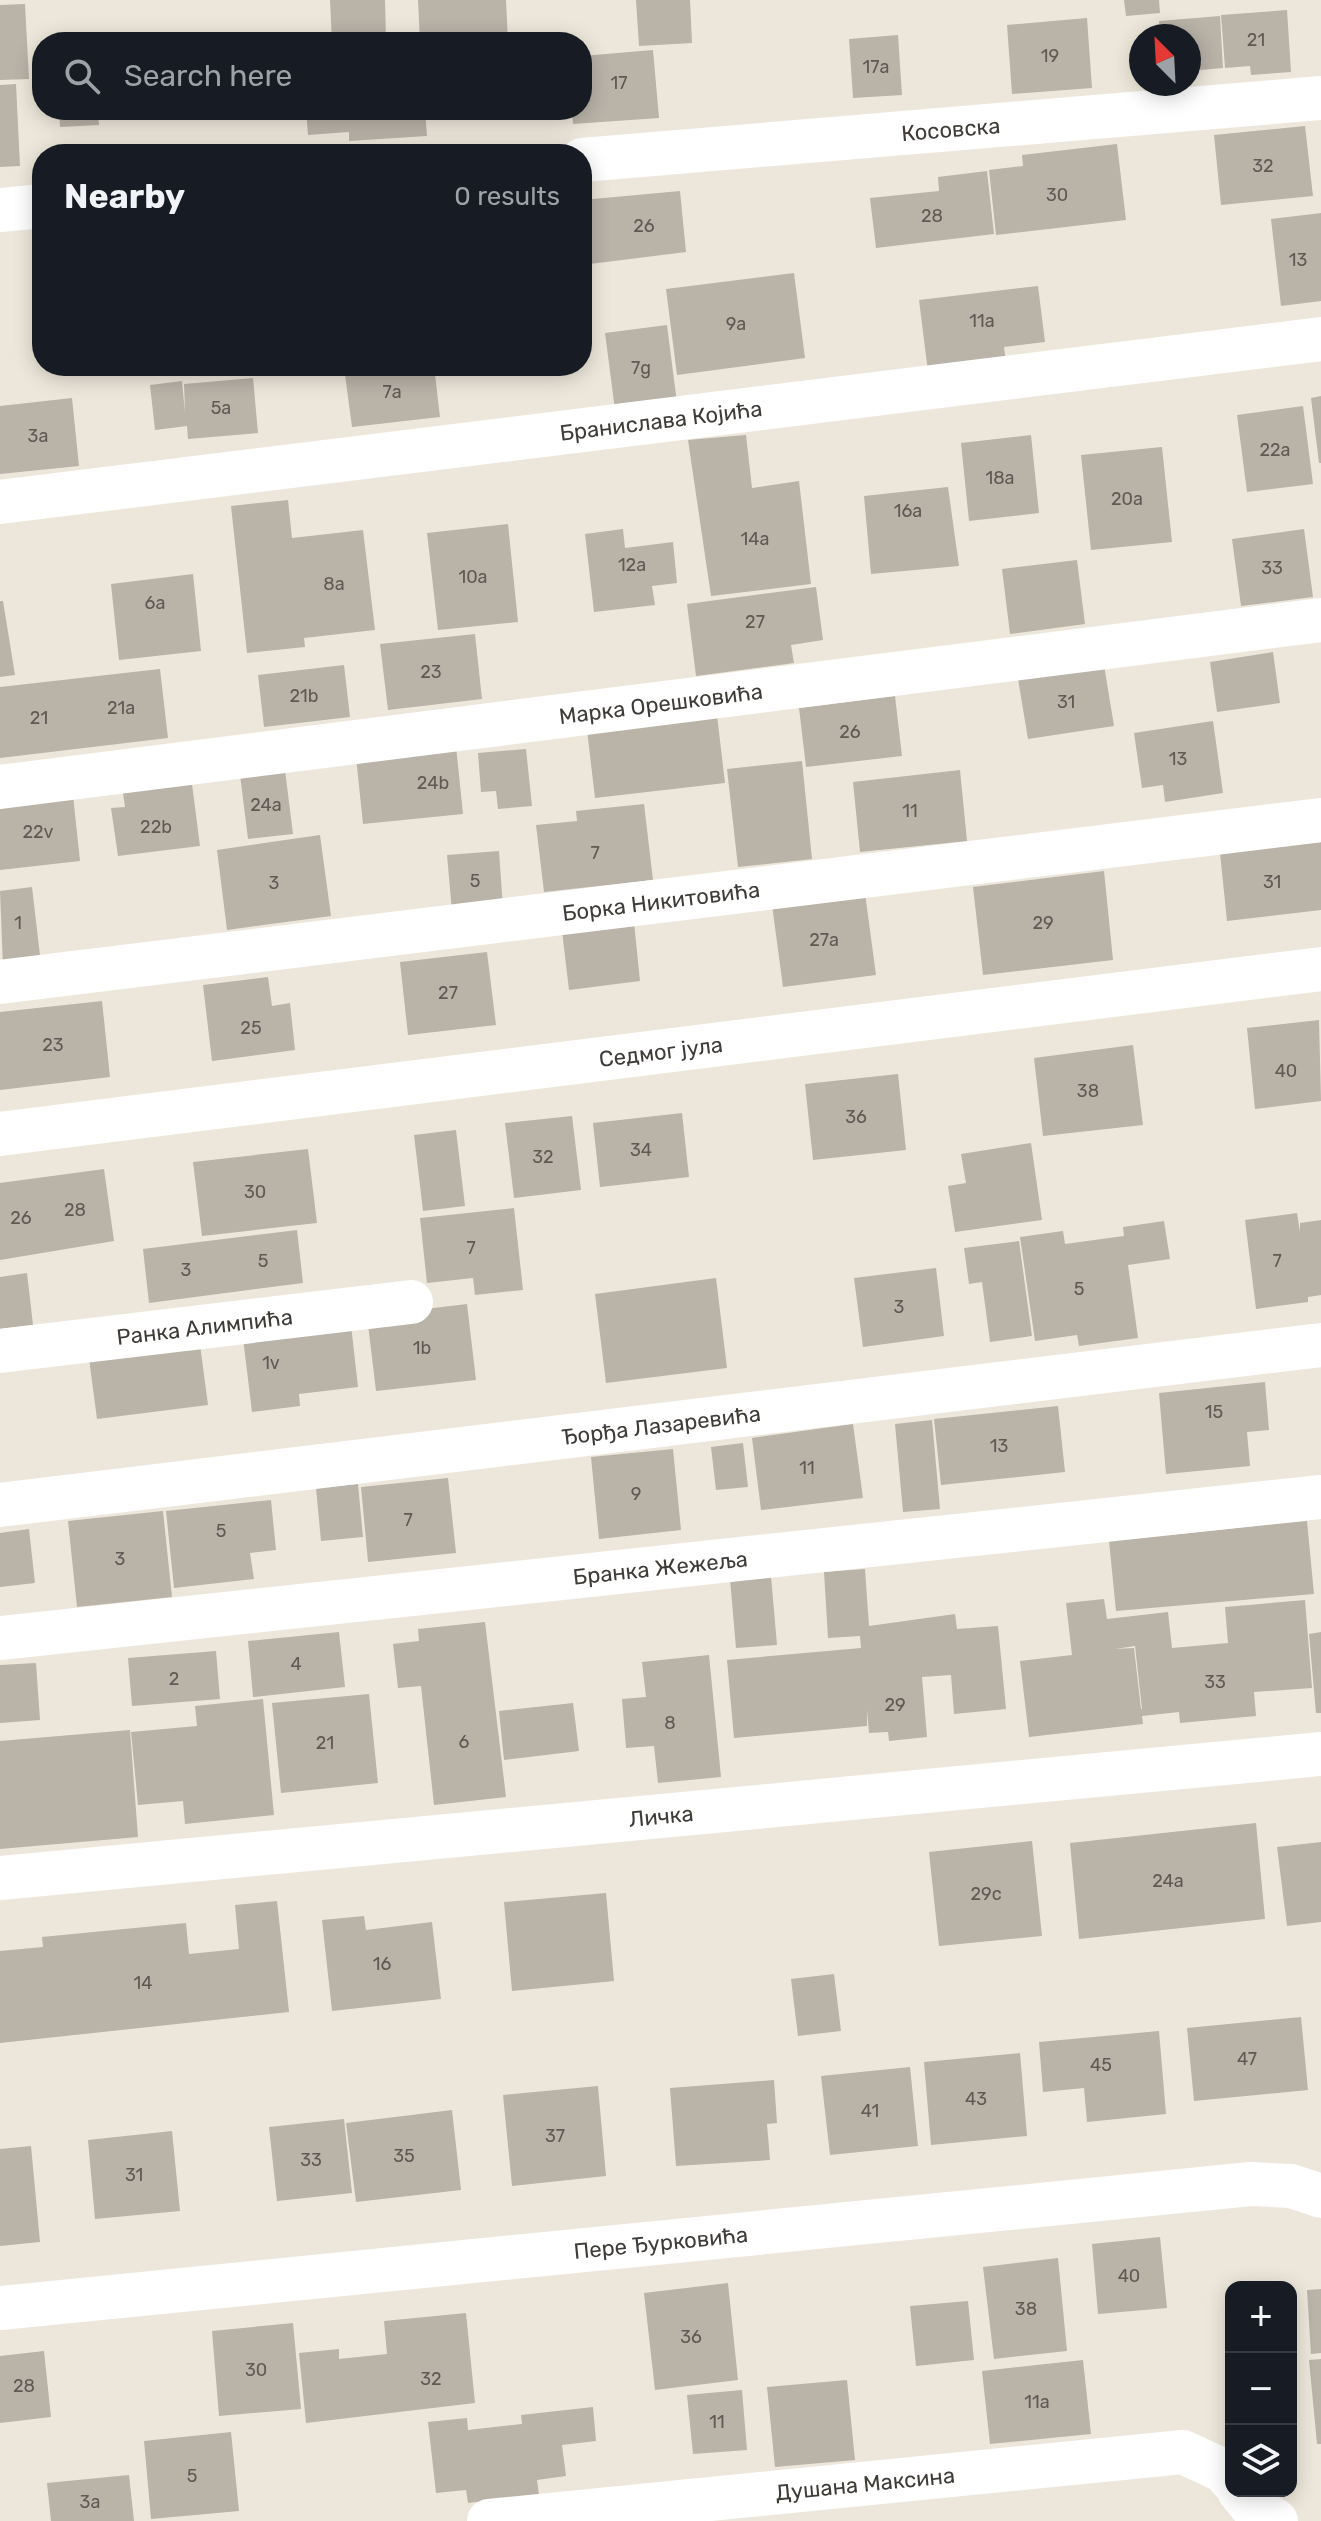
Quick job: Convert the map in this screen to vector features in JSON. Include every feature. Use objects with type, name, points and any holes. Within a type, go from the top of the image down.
[{"type":"street","name":"Косовска","points":[[592,159],[1321,98]]},
{"type":"street","points":[[0,210],[32,207]]},
{"type":"street","name":"Бранислава Којића","points":[[0,502],[1321,339]]},
{"type":"street","name":"Марка Орешковића","points":[[0,787],[1321,620]]},
{"type":"street","name":"Борка Никитовића","points":[[0,982],[1321,820]]},
{"type":"street","name":"Седмог јула","points":[[0,1134],[1321,969]]},
{"type":"street","name":"Ранка Алимпића","points":[[0,1351],[411,1302]]},
{"type":"street","name":"Ђорђа Лазаревића","points":[[0,1505],[1321,1345]]},
{"type":"street","name":"Бранка Жежеља","points":[[0,1638],[1321,1497]]},
{"type":"street","name":"Личка","points":[[0,1878],[1321,1754]]},
{"type":"street","name":"Пере Ђурковића","points":[[0,2308],[1251,2184],[1291,2186],[1321,2196]]},
{"type":"street","name":"Душана Максина","points":[[489,2521],[1183,2452],[1225,2472]]},
{"type":"street","points":[[1244,2497],[1253,2508],[1276,2521]]},
{"type":"building","points":[[330,0],[385,0],[386,32],[332,32]]},
{"type":"building","points":[[418,0],[506,0],[508,32],[420,32]]},
{"type":"building","points":[[636,0],[690,0],[692,43],[639,46]]},
{"type":"building","points":[[1124,0],[1159,0],[1160,13],[1126,16]]},
{"type":"building","points":[[25,4],[29,79],[0,80],[0,5]]},
{"type":"building","points":[[1287,10],[1291,72],[1251,75],[1250,66],[1225,68],[1221,15]]},
{"type":"building","points":[[1220,16],[1223,68],[1201,70],[1201,24],[1159,24],[1159,21]]},
{"type":"building","points":[[1087,18],[1092,88],[1012,94],[1007,25]]},
{"type":"building","points":[[898,35],[902,95],[853,98],[849,39]]},
{"type":"building","points":[[653,50],[659,118],[573,124],[573,120],[592,120],[592,55]]},
{"type":"building","points":[[16,84],[20,166],[0,167],[0,85]]},
{"type":"building","points":[[60,120],[99,120],[99,125],[60,127]]},
{"type":"building","points":[[307,120],[426,120],[427,136],[349,141],[349,132],[308,135]]},
{"type":"building","points":[[1305,126],[1313,196],[1221,205],[1214,135]]},
{"type":"building","points":[[1117,144],[1126,220],[996,235],[989,170],[1023,166],[1022,155]]},
{"type":"building","points":[[987,171],[994,234],[876,248],[870,198],[939,191],[938,177]]},
{"type":"building","points":[[680,191],[686,252],[592,264],[592,199]]},
{"type":"building","points":[[1321,213],[1321,301],[1281,306],[1271,219]]},
{"type":"building","points":[[794,273],[805,358],[677,375],[666,289]]},
{"type":"building","points":[[1038,286],[1045,342],[1004,347],[1006,362],[928,372],[919,300]]},
{"type":"building","points":[[667,325],[677,403],[615,410],[605,333]]},
{"type":"building","points":[[345,376],[435,376],[440,417],[352,427]]},
{"type":"building","points":[[253,378],[258,433],[188,439],[187,426],[155,430],[150,385],[182,381],[185,413],[184,384]]},
{"type":"building","points":[[1321,396],[1321,463],[1319,463],[1311,398]]},
{"type":"building","points":[[72,398],[79,466],[0,474],[0,406]]},
{"type":"building","points":[[1303,406],[1313,484],[1247,492],[1237,415]]},
{"type":"building","points":[[746,435],[752,488],[799,481],[811,584],[711,596],[688,440]]},
{"type":"building","points":[[1031,435],[1039,513],[969,521],[961,443]]},
{"type":"building","points":[[1162,447],[1172,542],[1091,550],[1081,455]]},
{"type":"building","points":[[948,487],[959,566],[871,574],[864,496]]},
{"type":"building","points":[[288,500],[292,538],[363,530],[375,630],[304,638],[305,647],[247,653],[231,506]]},
{"type":"building","points":[[508,524],[518,622],[438,630],[427,533]]},
{"type":"building","points":[[623,529],[625,548],[673,542],[677,583],[652,586],[655,605],[594,612],[585,534]]},
{"type":"building","points":[[1304,529],[1313,597],[1241,606],[1232,539]]},
{"type":"building","points":[[1077,560],[1085,624],[1010,634],[1002,569]]},
{"type":"building","points":[[193,574],[201,651],[119,660],[111,584]]},
{"type":"building","points":[[816,587],[823,640],[791,645],[794,663],[696,676],[687,604]]},
{"type":"building","points":[[0,601],[3,601],[15,675],[0,677]]},
{"type":"building","points":[[475,634],[482,699],[388,710],[380,644]]},
{"type":"building","points":[[1273,652],[1280,703],[1217,712],[1210,662]]},
{"type":"building","points":[[344,665],[350,717],[264,727],[258,675]]},
{"type":"building","points":[[1104,665],[1114,726],[1028,739],[1018,679]]},
{"type":"building","points":[[160,669],[168,738],[0,758],[0,687]]},
{"type":"building","points":[[895,696],[902,756],[806,767],[799,708]]},
{"type":"building","points":[[717,715],[725,783],[595,798],[587,730]]},
{"type":"building","points":[[1213,721],[1223,793],[1165,802],[1163,785],[1142,788],[1134,733]]},
{"type":"building","points":[[456,746],[463,814],[363,824],[356,757]]},
{"type":"building","points":[[526,749],[532,806],[498,809],[496,791],[481,792],[478,753]]},
{"type":"building","points":[[802,761],[812,859],[738,867],[727,769]]},
{"type":"building","points":[[285,770],[293,834],[248,839],[240,775]]},
{"type":"building","points":[[960,770],[967,841],[860,852],[853,782]]},
{"type":"building","points":[[192,784],[200,846],[118,856],[111,808],[125,807],[123,793]]},
{"type":"building","points":[[73,795],[80,861],[0,870],[0,803]]},
{"type":"building","points":[[644,804],[653,880],[544,892],[536,825],[577,821],[576,811]]},
{"type":"building","points":[[320,835],[331,916],[227,930],[217,850]]},
{"type":"building","points":[[1321,842],[1321,910],[1227,921],[1220,853]]},
{"type":"building","points":[[499,851],[503,908],[452,911],[447,855]]},
{"type":"building","points":[[1104,871],[1113,960],[983,975],[973,887]]},
{"type":"building","points":[[32,887],[41,964],[3,968],[0,891]]},
{"type":"building","points":[[865,893],[876,975],[783,987],[772,905]]},
{"type":"building","points":[[634,922],[640,981],[569,990],[562,931]]},
{"type":"building","points":[[487,952],[496,1025],[408,1035],[400,962]]},
{"type":"building","points":[[268,977],[272,1006],[290,1003],[295,1050],[212,1061],[203,985]]},
{"type":"building","points":[[102,1001],[110,1077],[0,1090],[0,1012]]},
{"type":"building","points":[[1319,1020],[1321,1101],[1255,1109],[1247,1028]]},
{"type":"building","points":[[1133,1045],[1143,1125],[1043,1136],[1034,1058]]},
{"type":"building","points":[[898,1074],[906,1150],[813,1160],[805,1084]]},
{"type":"building","points":[[682,1113],[689,1177],[600,1187],[593,1123]]},
{"type":"building","points":[[572,1116],[581,1190],[514,1198],[505,1123]]},
{"type":"building","points":[[456,1130],[465,1206],[423,1211],[414,1135]]},
{"type":"building","points":[[1031,1143],[1042,1220],[955,1232],[948,1186],[966,1183],[961,1154]]},
{"type":"building","points":[[308,1149],[317,1223],[202,1236],[193,1162]]},
{"type":"building","points":[[104,1169],[114,1241],[0,1260],[0,1183]]},
{"type":"building","points":[[514,1208],[523,1290],[475,1295],[473,1278],[427,1283],[420,1218]]},
{"type":"building","points":[[1297,1213],[1300,1232],[1300,1223],[1321,1220],[1321,1295],[1308,1297],[1308,1302],[1256,1309],[1245,1220]]},
{"type":"building","points":[[1164,1221],[1170,1259],[1128,1265],[1138,1338],[1079,1346],[1077,1335],[1035,1341],[1020,1237],[1063,1231],[1065,1244],[1124,1236],[1123,1227]]},
{"type":"building","points":[[297,1230],[303,1283],[149,1303],[143,1249]]},
{"type":"building","points":[[1019,1241],[1032,1336],[990,1342],[982,1282],[969,1284],[964,1248]]},
{"type":"building","points":[[936,1268],[944,1336],[863,1347],[854,1278]]},
{"type":"building","points":[[27,1273],[33,1325],[0,1329],[0,1277]]},
{"type":"building","points":[[716,1278],[727,1368],[606,1383],[595,1294]]},
{"type":"building","points":[[467,1304],[476,1380],[376,1391],[367,1316]]},
{"type":"building","points":[[351,1325],[358,1387],[299,1394],[300,1406],[252,1412],[242,1330]]},
{"type":"building","points":[[199,1337],[208,1405],[97,1419],[88,1351]]},
{"type":"building","points":[[1265,1382],[1269,1430],[1247,1432],[1250,1466],[1166,1474],[1159,1393]]},
{"type":"building","points":[[1058,1406],[1065,1472],[941,1485],[934,1419]]},
{"type":"building","points":[[932,1420],[940,1509],[903,1512],[895,1424]]},
{"type":"building","points":[[853,1424],[863,1498],[761,1510],[752,1438]]},
{"type":"building","points":[[743,1443],[748,1487],[716,1490],[711,1447]]},
{"type":"building","points":[[673,1449],[681,1530],[599,1539],[591,1457]]},
{"type":"building","points":[[448,1478],[456,1553],[368,1562],[361,1487]]},
{"type":"building","points":[[358,1484],[363,1537],[321,1541],[316,1488]]},
{"type":"building","points":[[271,1500],[276,1550],[250,1553],[254,1579],[174,1588],[166,1511]]},
{"type":"building","points":[[163,1511],[172,1597],[77,1607],[68,1521]]},
{"type":"building","points":[[1307,1521],[1314,1594],[1116,1611],[1109,1541]]},
{"type":"building","points":[[29,1529],[35,1583],[0,1587],[0,1533]]},
{"type":"building","points":[[865,1569],[869,1626],[955,1614],[957,1629],[998,1626],[1006,1709],[954,1714],[951,1675],[922,1677],[927,1737],[889,1741],[888,1732],[869,1733],[867,1710],[867,1726],[734,1738],[727,1660],[861,1648],[860,1636],[828,1638],[824,1572]]},
{"type":"building","points":[[771,1576],[777,1645],[736,1648],[730,1579]]},
{"type":"building","points":[[1104,1599],[1107,1619],[1168,1612],[1172,1648],[1228,1643],[1225,1607],[1305,1600],[1312,1688],[1254,1692],[1256,1716],[1180,1723],[1179,1712],[1142,1716],[1143,1724],[1029,1737],[1020,1661],[1072,1655],[1066,1603]],"holes":[[[1135,1646],[1142,1709],[1134,1648],[1115,1649]]]},
{"type":"building","points":[[485,1622],[506,1797],[434,1805],[421,1686],[398,1688],[393,1644],[419,1641],[418,1629]]},
{"type":"building","points":[[339,1632],[345,1687],[253,1697],[248,1641]]},
{"type":"building","points":[[1321,1632],[1321,1713],[1316,1713],[1309,1634]]},
{"type":"building","points":[[216,1651],[220,1699],[132,1706],[128,1658]]},
{"type":"building","points":[[709,1655],[721,1777],[658,1783],[654,1746],[626,1748],[622,1699],[646,1697],[642,1662]]},
{"type":"building","points":[[36,1663],[40,1720],[0,1723],[0,1665]]},
{"type":"building","points":[[369,1694],[378,1783],[281,1793],[272,1703]]},
{"type":"building","points":[[263,1699],[274,1815],[185,1824],[183,1801],[138,1805],[131,1732],[197,1726],[195,1706]]},
{"type":"building","points":[[573,1703],[579,1751],[504,1760],[499,1711]]},
{"type":"building","points":[[130,1730],[138,1837],[0,1849],[0,1741]]},
{"type":"building","points":[[1256,1823],[1265,1919],[1079,1939],[1070,1843]]},
{"type":"building","points":[[1032,1841],[1042,1936],[939,1946],[929,1852]]},
{"type":"building","points":[[1321,1842],[1321,1922],[1287,1926],[1277,1847]]},
{"type":"building","points":[[606,1893],[614,1981],[512,1991],[504,1902]]},
{"type":"building","points":[[277,1901],[289,2012],[0,2043],[0,1951],[43,1947],[42,1937],[186,1923],[189,1954],[239,1949],[235,1905]]},
{"type":"building","points":[[364,1916],[366,1930],[432,1922],[441,1999],[332,2011],[322,1920]]},
{"type":"building","points":[[834,1974],[841,2031],[798,2036],[791,1979]]},
{"type":"building","points":[[1301,2017],[1308,2090],[1194,2101],[1187,2028]]},
{"type":"building","points":[[1159,2031],[1166,2114],[1087,2122],[1084,2088],[1043,2092],[1039,2042]]},
{"type":"building","points":[[1020,2053],[1027,2136],[931,2145],[924,2062]]},
{"type":"building","points":[[910,2067],[918,2146],[830,2155],[821,2076]]},
{"type":"building","points":[[774,2080],[777,2123],[767,2124],[770,2160],[676,2166],[670,2088]]},
{"type":"building","points":[[598,2086],[606,2176],[512,2186],[503,2095]]},
{"type":"building","points":[[452,2110],[461,2190],[356,2202],[346,2123]]},
{"type":"building","points":[[344,2119],[352,2193],[277,2201],[269,2127]]},
{"type":"building","points":[[172,2131],[180,2211],[95,2219],[88,2140]]},
{"type":"building","points":[[31,2146],[40,2242],[0,2246],[0,2149]]},
{"type":"building","points":[[1160,2237],[1167,2308],[1098,2314],[1092,2244]]},
{"type":"building","points":[[1058,2258],[1067,2351],[994,2359],[983,2267]]},
{"type":"building","points":[[728,2283],[738,2380],[655,2390],[644,2293]]},
{"type":"building","points":[[1321,2289],[1321,2353],[1311,2354],[1307,2290]]},
{"type":"building","points":[[968,2301],[974,2360],[916,2366],[910,2306]]},
{"type":"building","points":[[466,2313],[475,2403],[306,2423],[299,2353],[339,2349],[339,2359],[387,2354],[384,2321]]},
{"type":"building","points":[[293,2323],[301,2409],[219,2416],[212,2331]]},
{"type":"building","points":[[44,2351],[51,2417],[0,2423],[0,2356]]},
{"type":"building","points":[[1321,2359],[1321,2444],[1317,2444],[1309,2360]]},
{"type":"building","points":[[1083,2360],[1091,2434],[990,2444],[982,2371]]},
{"type":"building","points":[[847,2380],[855,2460],[775,2467],[767,2387]]},
{"type":"building","points":[[742,2390],[747,2450],[693,2454],[687,2395]]},
{"type":"building","points":[[593,2407],[596,2441],[562,2445],[566,2476],[537,2480],[539,2495],[468,2503],[466,2490],[436,2493],[428,2422],[467,2418],[468,2430],[522,2424],[521,2415]]},
{"type":"building","points":[[231,2432],[239,2511],[151,2519],[144,2441]]},
{"type":"building","points":[[129,2475],[134,2521],[51,2521],[47,2483]]}]
